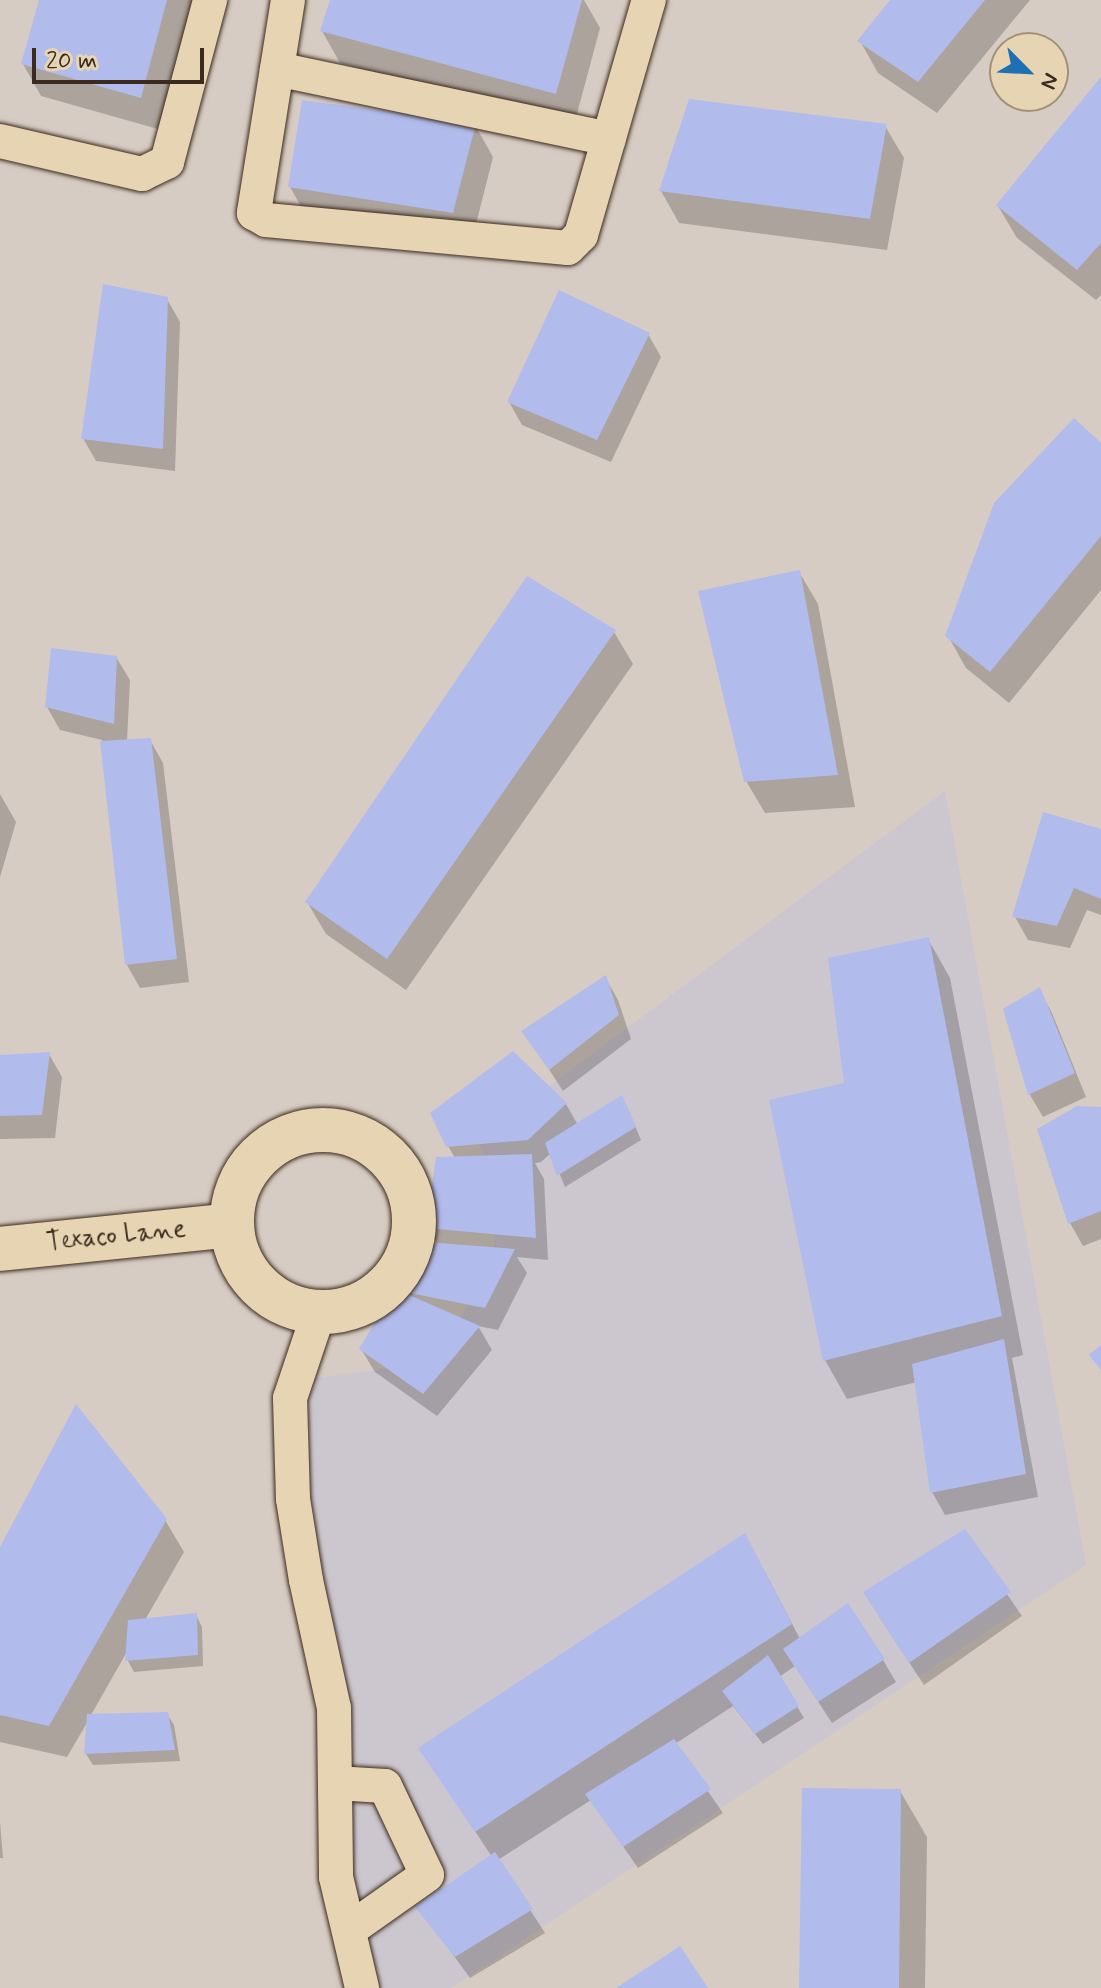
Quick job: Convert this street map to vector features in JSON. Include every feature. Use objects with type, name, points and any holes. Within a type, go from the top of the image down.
[{"type":"street","points":[[329,1129],[359,1136],[385,1153],[404,1177],[414,1206],[414,1237],[405,1265],[386,1289],[361,1306],[318,1315],[275,1300],[252,1280],[237,1254],[232,1225],[235,1195],[249,1167],[271,1146],[299,1132],[329,1129]]},
{"type":"street","name":"Texaco Lane","points":[[0,1249],[232,1225]]},
{"type":"lane","points":[[0,141],[142,174],[167,162],[210,0]]},
{"type":"lane","points":[[288,0],[254,213],[266,220],[568,248],[581,235],[649,0]]},
{"type":"lane","points":[[277,69],[609,139]]},
{"type":"lane","points":[[318,1315],[290,1398],[293,1499],[306,1580],[334,1708],[336,1877],[362,1988]]},
{"type":"lane","points":[[335,1783],[385,1786],[427,1875],[349,1930]]},
{"type":"shaded area","points":[[945,791],[1086,1565],[451,1988],[342,1988],[293,1381],[407,1366],[455,1325],[483,1282],[494,1252],[496,1186],[478,1139]]},
{"type":"building","points":[[39,0],[167,0],[141,98],[21,64]]},
{"type":"building","points":[[330,0],[582,0],[556,94],[320,31]]},
{"type":"building","points":[[890,0],[985,0],[918,82],[857,41]]},
{"type":"building","points":[[1101,77],[1101,243],[1077,270],[996,205]]},
{"type":"building","points":[[689,99],[887,124],[870,219],[659,191]]},
{"type":"building","points":[[302,100],[476,123],[453,213],[288,187]]},
{"type":"building","points":[[103,284],[168,297],[163,449],[81,439]]},
{"type":"building","points":[[559,290],[650,333],[597,440],[507,402]]},
{"type":"building","points":[[1074,418],[1101,443],[1101,536],[990,672],[945,636],[994,503]]},
{"type":"building","points":[[800,570],[838,775],[744,782],[698,591]]},
{"type":"building","points":[[527,576],[616,630],[387,959],[305,902]]},
{"type":"building","points":[[51,648],[117,656],[114,724],[45,707]]},
{"type":"building","points":[[151,738],[177,959],[125,965],[100,741]]},
{"type":"building","points":[[1043,812],[1101,829],[1101,899],[1074,888],[1057,926],[1012,917]]},
{"type":"building","points":[[929,937],[1002,1316],[823,1361],[769,1100],[844,1083],[828,958]]},
{"type":"building","points":[[606,975],[619,1015],[549,1070],[521,1031]]},
{"type":"building","points":[[1040,987],[1075,1073],[1028,1095],[1003,1009]]},
{"type":"building","points":[[513,1051],[567,1103],[528,1140],[446,1147],[430,1113]]},
{"type":"building","points":[[50,1052],[42,1115],[0,1116],[0,1055]]},
{"type":"building","points":[[622,1095],[636,1127],[557,1176],[545,1143]]},
{"type":"building","points":[[1077,1106],[1101,1107],[1101,1211],[1068,1224],[1037,1129]]},
{"type":"building","points":[[532,1154],[536,1238],[426,1228],[436,1157]]},
{"type":"building","points":[[426,1242],[515,1249],[485,1308],[400,1291]]},
{"type":"building","points":[[395,1289],[480,1326],[423,1394],[359,1349]]},
{"type":"building","points":[[1004,1339],[1026,1474],[930,1493],[912,1364]]},
{"type":"building","points":[[1101,1345],[1101,1370],[1089,1355]]},
{"type":"building","points":[[76,1404],[167,1519],[49,1726],[0,1715],[0,1547]]},
{"type":"building","points":[[965,1529],[1011,1592],[909,1663],[863,1592]]},
{"type":"building","points":[[745,1533],[792,1624],[475,1832],[418,1748]]},
{"type":"building","points":[[848,1603],[885,1659],[818,1702],[783,1649]]},
{"type":"building","points":[[197,1613],[198,1655],[125,1661],[128,1620]]},
{"type":"building","points":[[768,1655],[799,1706],[755,1734],[722,1691]]},
{"type":"building","points":[[168,1712],[175,1750],[84,1754],[87,1714]]},
{"type":"building","points":[[674,1739],[711,1789],[623,1847],[585,1794]]},
{"type":"building","points":[[802,1788],[901,1789],[899,1988],[799,1988]]},
{"type":"building","points":[[495,1852],[533,1909],[455,1957],[415,1907]]},
{"type":"building","points":[[680,1946],[708,1988],[616,1988]]}]
